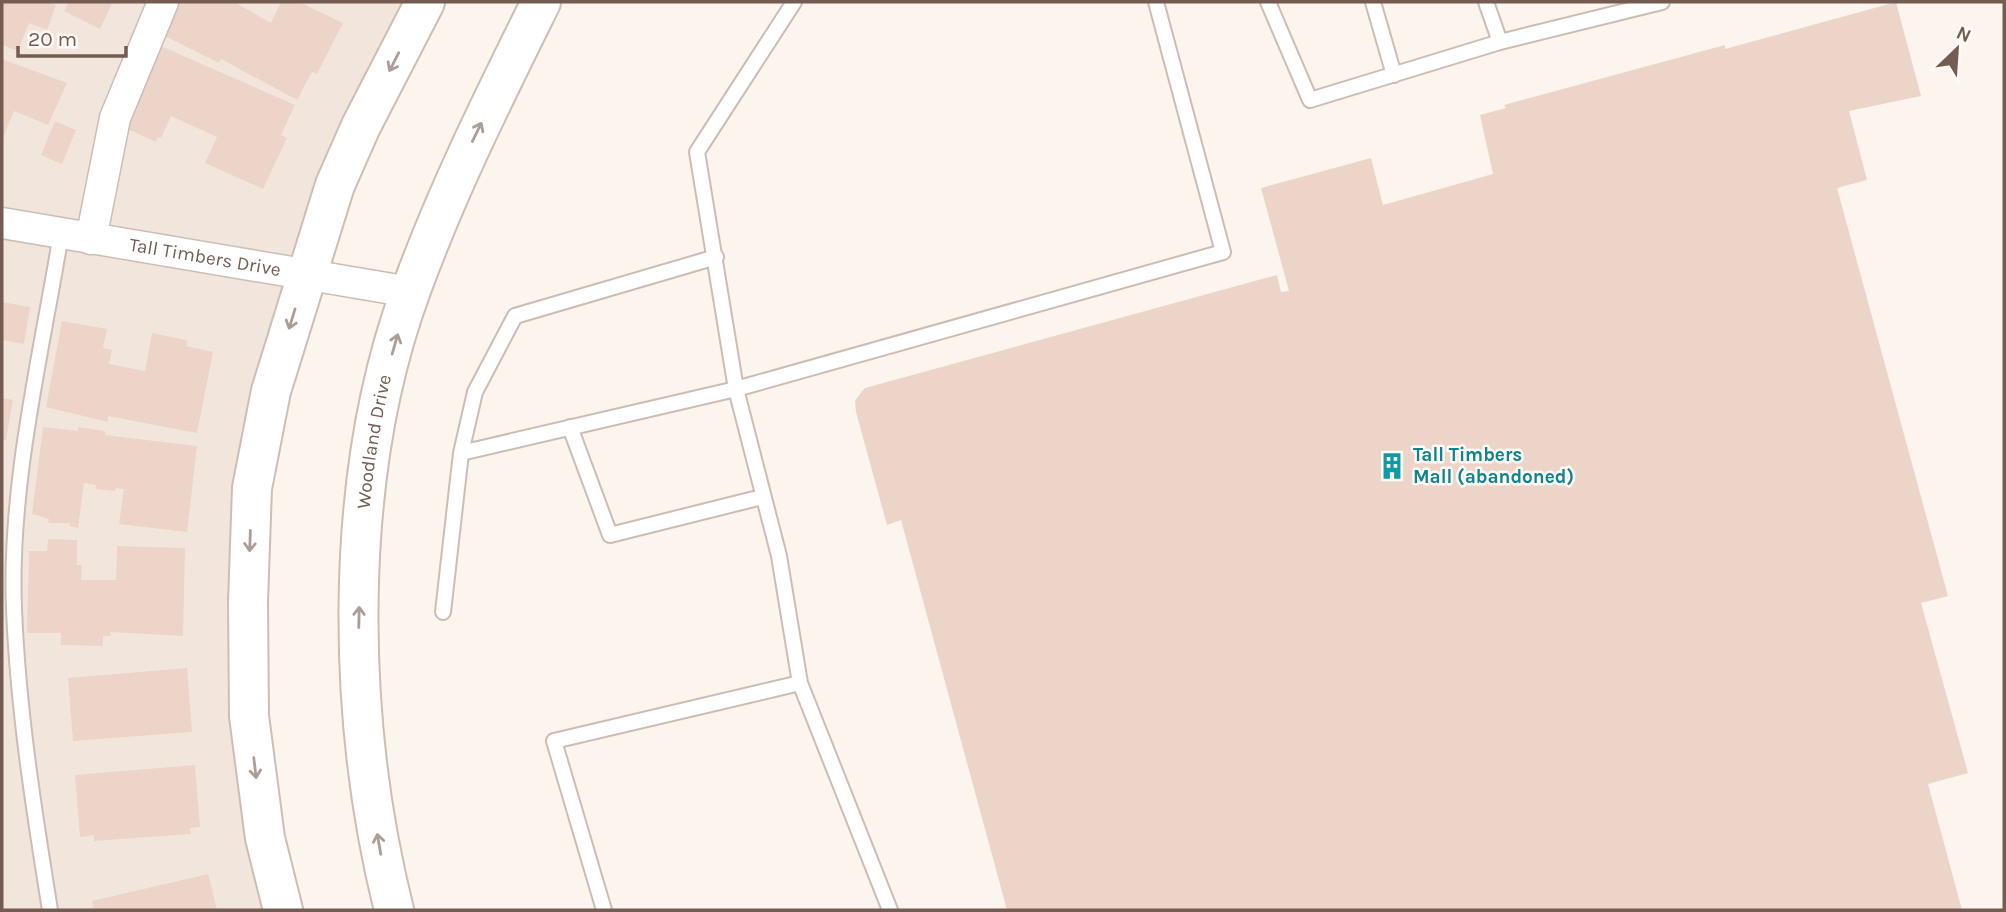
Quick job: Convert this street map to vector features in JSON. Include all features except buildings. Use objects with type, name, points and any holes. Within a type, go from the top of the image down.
[{"type":"street","points":[[91,239],[115,118],[163,2]]},
{"type":"street","points":[[283,910],[265,838],[249,716],[248,590],[253,488],[271,391],[335,185],[361,126],[425,2]]},
{"type":"street","name":"Woodland Drive","points":[[394,910],[371,794],[363,718],[359,636],[361,551],[369,466],[385,378],[410,292],[465,156],[541,2]]},
{"type":"street","name":"Tall Timbers Drive","points":[[2,223],[306,272],[410,292]]},
{"type":"lane","points":[[794,2],[697,152],[736,389],[779,556],[800,684],[890,910]]},
{"type":"lane","points":[[461,453],[736,389],[1223,252],[1156,2]]},
{"type":"lane","points":[[1268,2],[1310,100],[1500,42],[1662,2]]},
{"type":"lane","points":[[1373,2],[1394,75]]},
{"type":"lane","points":[[1486,2],[1500,42]]},
{"type":"lane","points":[[50,910],[25,730],[14,597],[21,482],[61,233]]},
{"type":"lane","points":[[443,612],[461,453],[475,392],[515,316],[716,257]]},
{"type":"lane","points":[[570,427],[610,535],[762,497]]},
{"type":"lane","points":[[604,910],[554,741],[800,684]]},
{"type":"shaded area","points":[[2,2],[414,2],[303,222],[271,329],[244,468],[270,910],[2,910]]},
{"type":"place","name":"Tall Timbers Mall (abandoned)","points":[[1392,466]]}]
